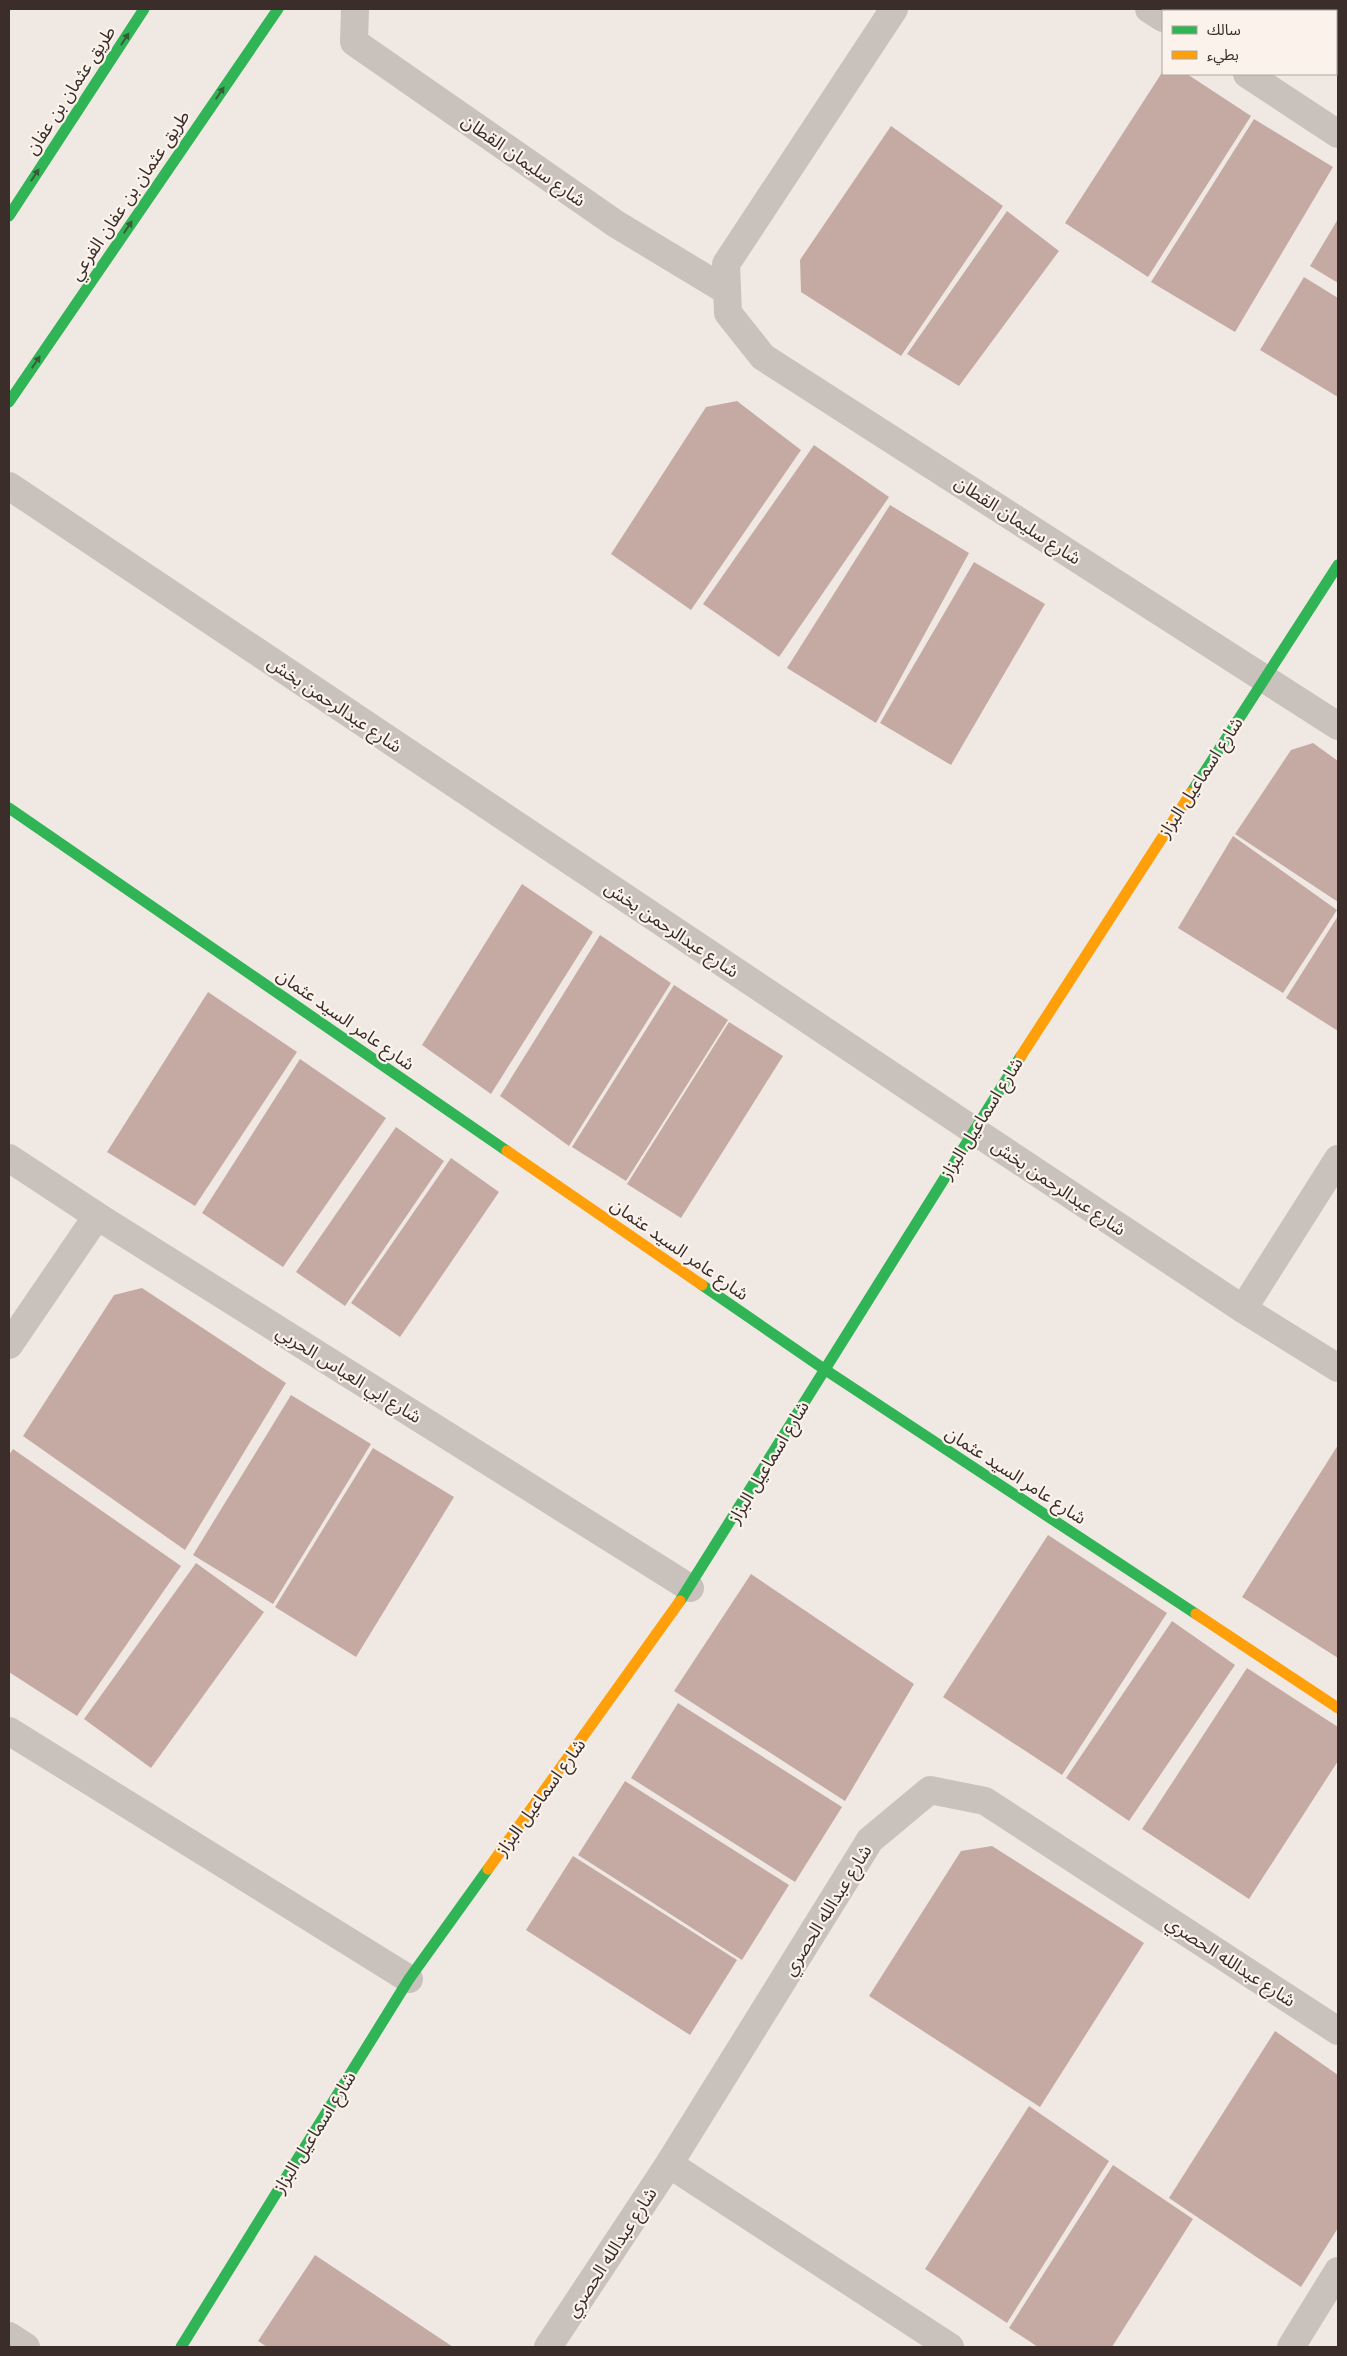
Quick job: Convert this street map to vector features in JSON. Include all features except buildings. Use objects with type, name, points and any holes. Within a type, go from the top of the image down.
[{"type":"street","name":"طريق عثمان بن عفان","points":[[9,216],[144,9]]},
{"type":"street","name":"طريق عثمان بن عفان الفرعي","points":[[9,402],[278,9]]},
{"type":"street","name":"شارع سليمان القطان","points":[[356,9],[354,42],[616,224],[726,290]]},
{"type":"street","name":"شارع سليمان القطان","points":[[894,9],[726,264],[728,313],[763,357],[1338,726]]},
{"type":"street","points":[[1149,9],[1162,17]]},
{"type":"street","points":[[1249,75],[1338,134]]},
{"type":"street","name":"شارع عبدالرحمن بخش","points":[[9,486],[972,1130],[1243,1309],[1338,1368]]},
{"type":"street","name":"شارع اسماعيل البزاز","points":[[181,2347],[409,1979],[690,1588],[972,1130],[1338,565]]},
{"type":"street","name":"شارع عامر السيد عثمان","points":[[9,808],[824,1369],[1338,1708]]},
{"type":"street","name":"شارع ابي العباس الحربي","points":[[9,1158],[97,1216],[690,1588]]},
{"type":"street","points":[[1243,1309],[1338,1159]]},
{"type":"street","points":[[9,1345],[97,1216]]},
{"type":"street","points":[[9,1731],[409,1979]]},
{"type":"street","name":"شارع عبدالله الحصري","points":[[548,2347],[669,2164],[870,1840],[930,1790],[985,1801],[1338,2031]]},
{"type":"street","points":[[669,2164],[950,2347]]},
{"type":"street","points":[[1291,2347],[1338,2271]]},
{"type":"street","points":[[9,2336],[26,2347]]},
{"type":"traffic: fast","points":[[9,216],[144,9]]},
{"type":"traffic: fast","points":[[9,402],[278,9]]},
{"type":"traffic: fast","points":[[1191,793],[1338,565]]},
{"type":"traffic: fast","points":[[9,808],[507,1151]]},
{"type":"traffic: fast","points":[[680,1601],[1021,1056]]},
{"type":"traffic: fast","points":[[702,1285],[824,1369],[1196,1614]]},
{"type":"traffic: fast","points":[[181,2347],[409,1979],[488,1869]]},
{"type":"traffic: slow","points":[[1021,1056],[1191,793]]},
{"type":"traffic: slow","points":[[507,1151],[702,1285]]},
{"type":"traffic: slow","points":[[488,1869],[680,1601]]},
{"type":"traffic: slow","points":[[1196,1614],[1338,1708]]}]
